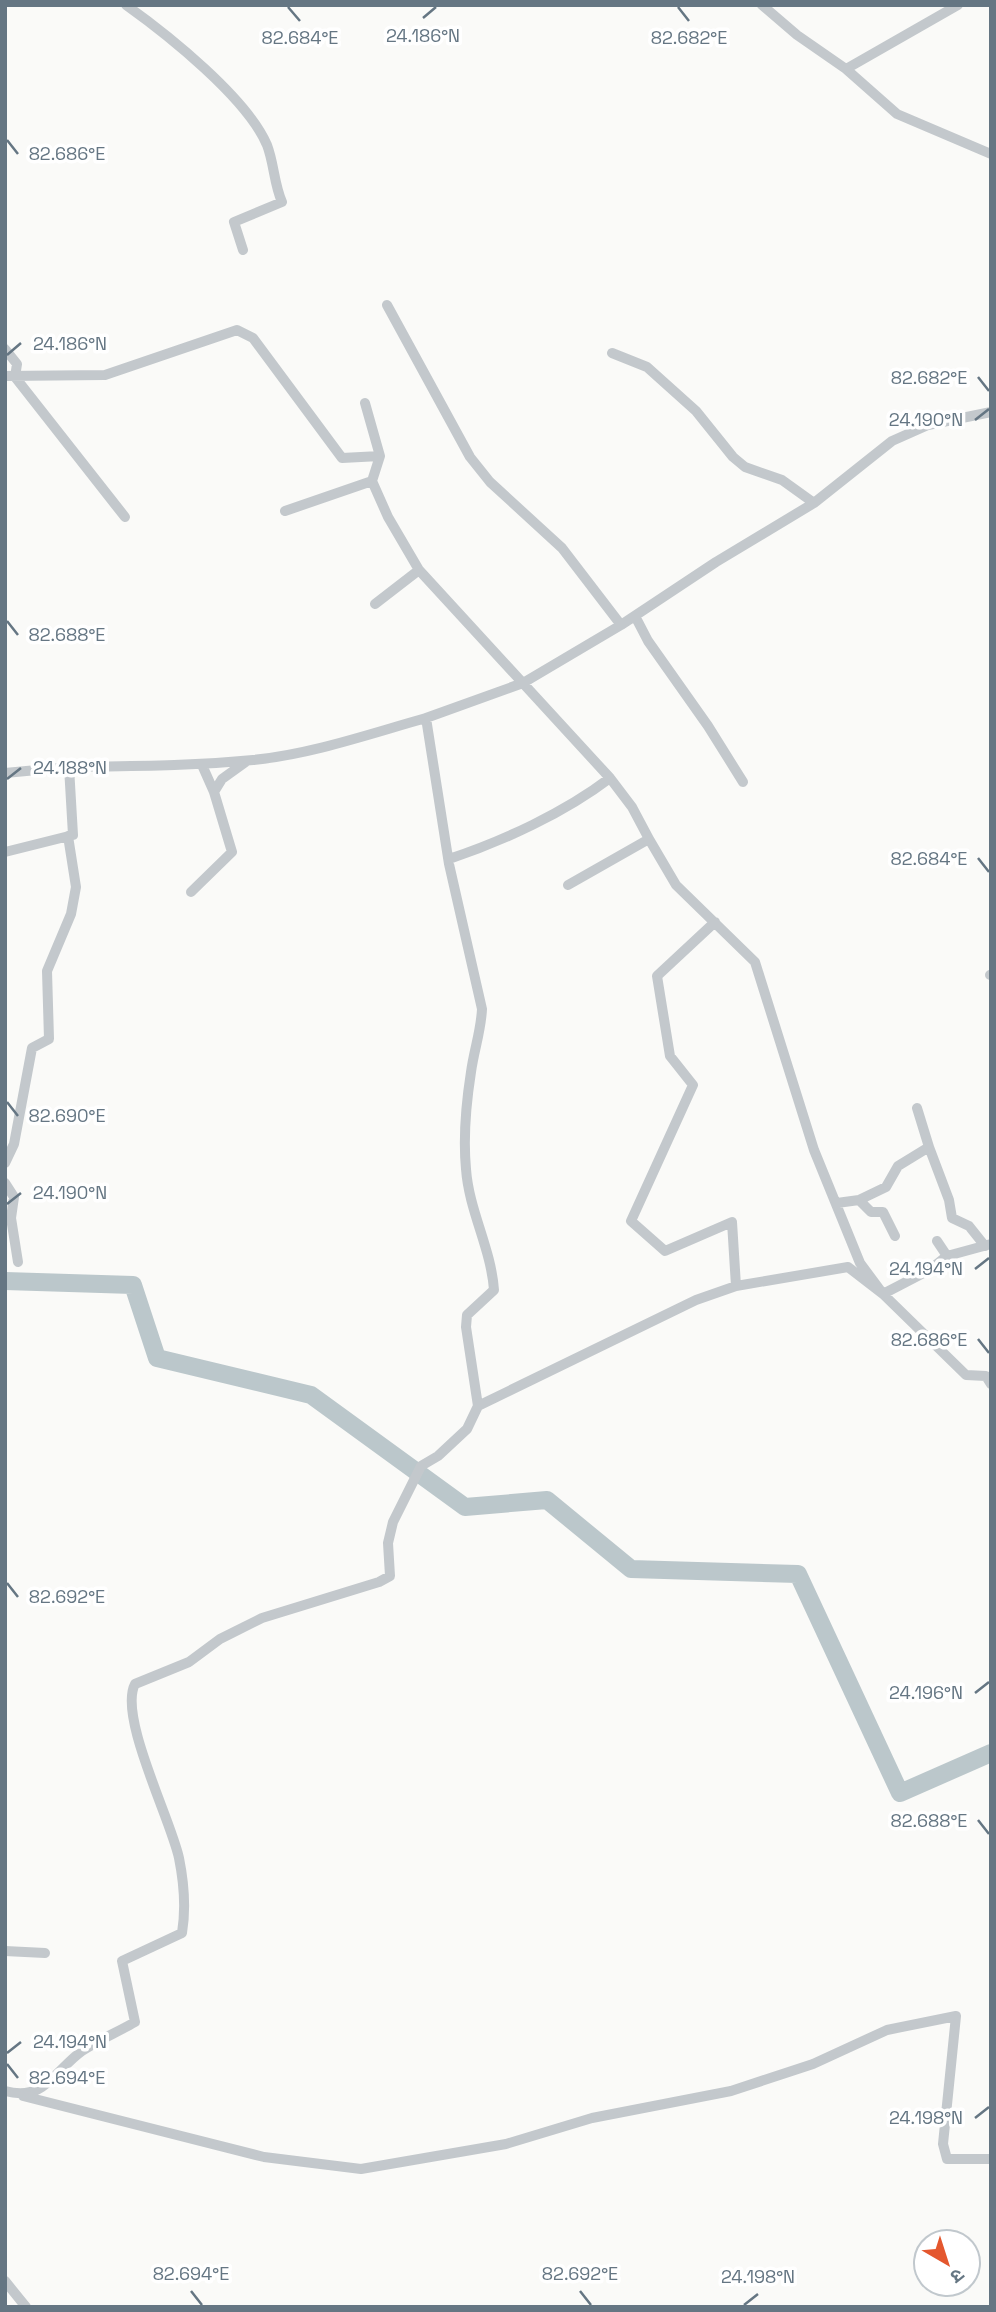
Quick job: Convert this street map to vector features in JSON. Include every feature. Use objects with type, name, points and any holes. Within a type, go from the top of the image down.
[{"type":"street","points":[[126,5],[153,25],[232,96],[267,145],[282,202],[234,222],[243,250]]},
{"type":"street","points":[[762,5],[797,35],[846,69],[897,114],[991,154]]},
{"type":"street","points":[[846,69],[958,5]]},
{"type":"street","points":[[387,306],[470,457],[490,482],[562,548],[621,625]]},
{"type":"street","points":[[10,377],[105,374],[237,330],[253,338],[342,458],[380,456]]},
{"type":"street","points":[[5,349],[17,364],[10,377]]},
{"type":"street","points":[[612,353],[647,367],[696,411],[733,457],[746,467],[782,480],[814,503]]},
{"type":"street","points":[[10,377],[124,517]]},
{"type":"street","points":[[365,403],[380,456],[372,481],[388,517],[419,570],[610,778],[632,807],[676,885],[755,962],[814,1150],[860,1263],[883,1294]]},
{"type":"street","points":[[5,773],[69,767],[202,765],[326,747],[426,718],[523,683],[621,625],[716,562],[814,503],[892,441],[909,432],[991,412]]},
{"type":"street","points":[[285,512],[372,481]]},
{"type":"street","points":[[375,604],[419,570]]},
{"type":"street","points":[[635,616],[648,641],[708,726],[743,782]]},
{"type":"street","points":[[22,2095],[40,2090],[82,2051],[135,2022],[122,1961],[182,1933],[183,1881],[178,1856],[133,1719],[129,1695],[135,1684],[190,1662],[220,1639],[262,1618],[379,1582],[390,1576],[388,1543],[393,1522],[421,1466],[438,1457],[467,1429],[478,1406],[466,1327],[467,1315],[494,1290],[493,1271],[473,1210],[466,1170],[466,1116],[471,1070],[481,1031],[482,1009],[449,859],[426,718]]},
{"type":"street","points":[[214,792],[222,779],[249,760]]},
{"type":"street","points":[[191,892],[232,852],[214,792],[202,765]]},
{"type":"street","points":[[5,852],[73,835],[69,767]]},
{"type":"street","points":[[449,859],[487,846],[582,799],[610,778]]},
{"type":"street","points":[[5,1163],[14,1144],[32,1048],[49,1039],[47,971],[71,914],[76,887],[68,836]]},
{"type":"street","points":[[568,885],[649,839]]},
{"type":"street","points":[[715,922],[657,976],[670,1056],[693,1085],[631,1221],[665,1251],[732,1222],[736,1286]]},
{"type":"street","points":[[883,1294],[931,1269],[947,1256],[988,1245],[969,1226],[952,1218],[949,1200],[917,1108]]},
{"type":"street","points":[[836,1203],[859,1200],[886,1187],[898,1166],[929,1147]]},
{"type":"street","points":[[5,1183],[14,1197],[11,1218],[18,1262]]},
{"type":"street","points":[[859,1200],[871,1212],[883,1212],[895,1236]]},
{"type":"street","points":[[937,1241],[947,1256]]},
{"type":"street","points":[[478,1406],[696,1300],[736,1286],[848,1267],[883,1294],[966,1375],[989,1377]]},
{"type":"street","points":[[5,1951],[45,1953]]},
{"type":"street","points":[[5,2091],[264,2157],[361,2169],[506,2144],[592,2118],[731,2091],[813,2064],[887,2030],[956,2016],[943,2144],[947,2159],[991,2159]]},
{"type":"street","points":[[5,2281],[26,2307]]},
{"type":"waterway","points":[[5,1281],[133,1285],[157,1358],[311,1395],[465,1507],[547,1500],[631,1569],[798,1574],[900,1793],[991,1753]]}]
